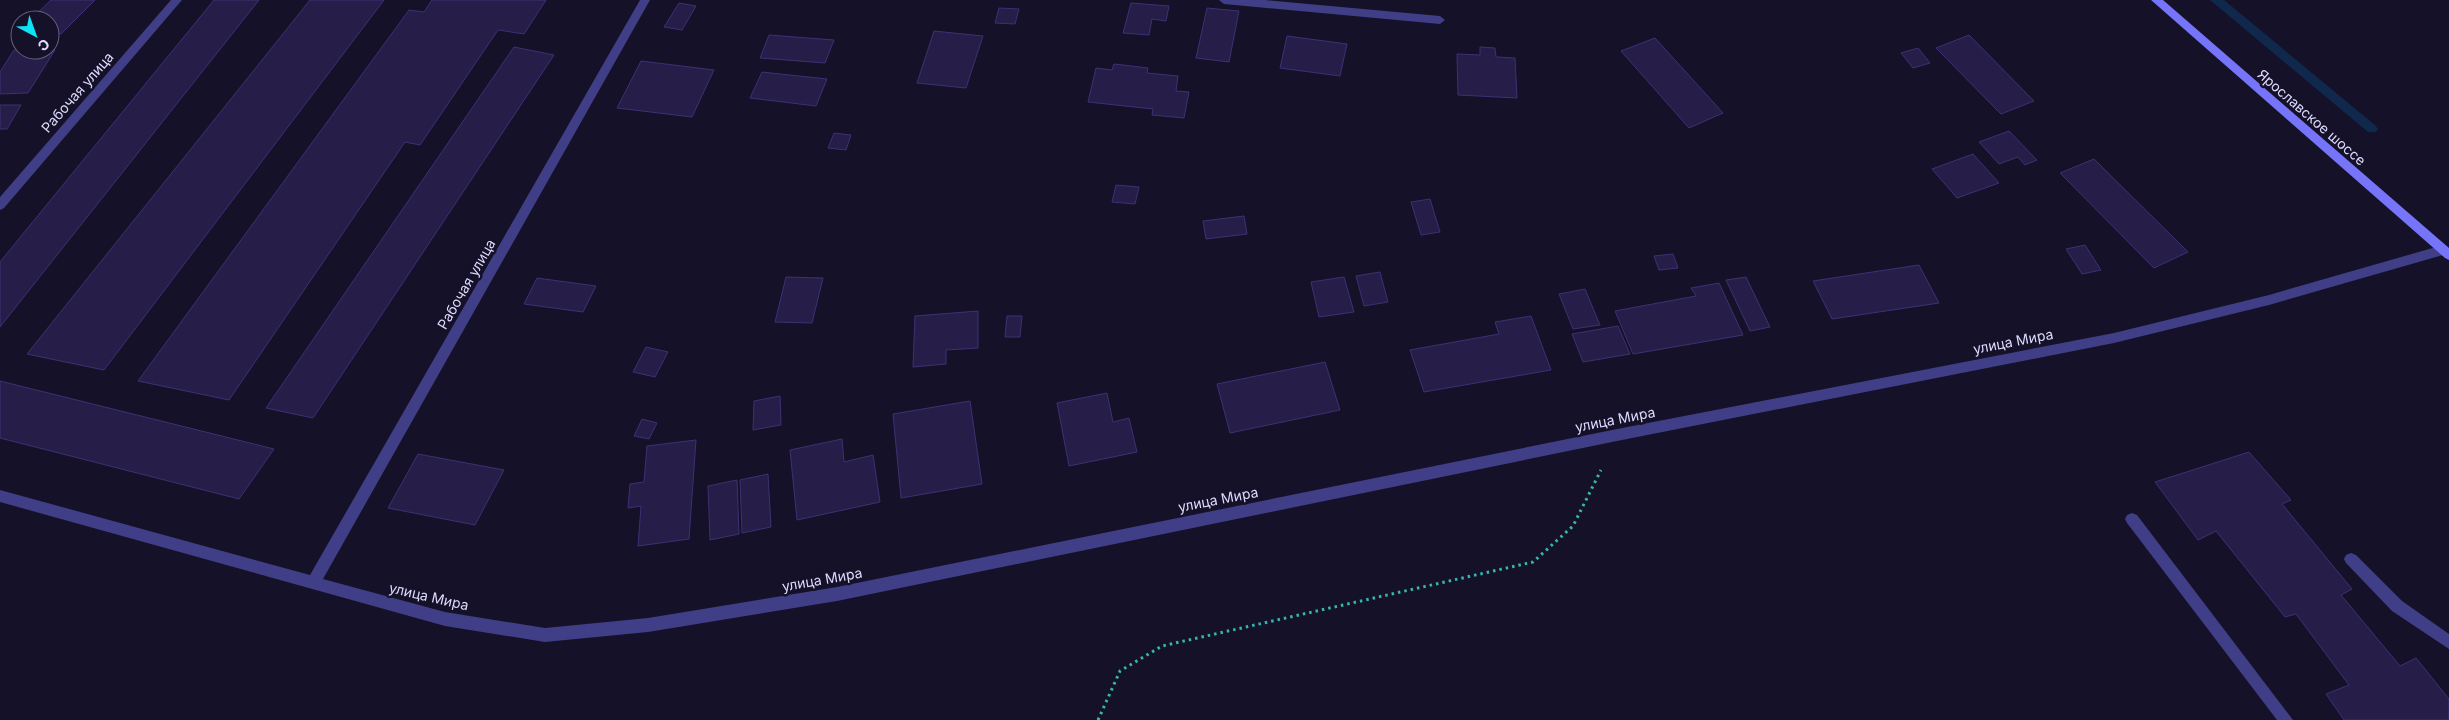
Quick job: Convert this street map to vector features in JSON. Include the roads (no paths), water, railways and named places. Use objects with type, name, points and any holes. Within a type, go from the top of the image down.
[{"type":"main road","name":"Ярославское шоссе","points":[[2156,0],[2446,252]]},
{"type":"street","name":"Рабочая улица","points":[[0,204],[177,0]]},
{"type":"street","name":"Рабочая улица","points":[[313,584],[645,0]]},
{"type":"street","points":[[1224,0],[1440,20]]},
{"type":"street","name":"улица Мира","points":[[0,496],[445,619],[545,634],[648,624],[837,594],[1617,435],[2114,338],[2269,300],[2446,252]]},
{"type":"street","points":[[2132,519],[2286,720]]},
{"type":"street","points":[[2351,559],[2397,606],[2449,642]]},
{"type":"waterway","points":[[2216,0],[2372,129]]}]
